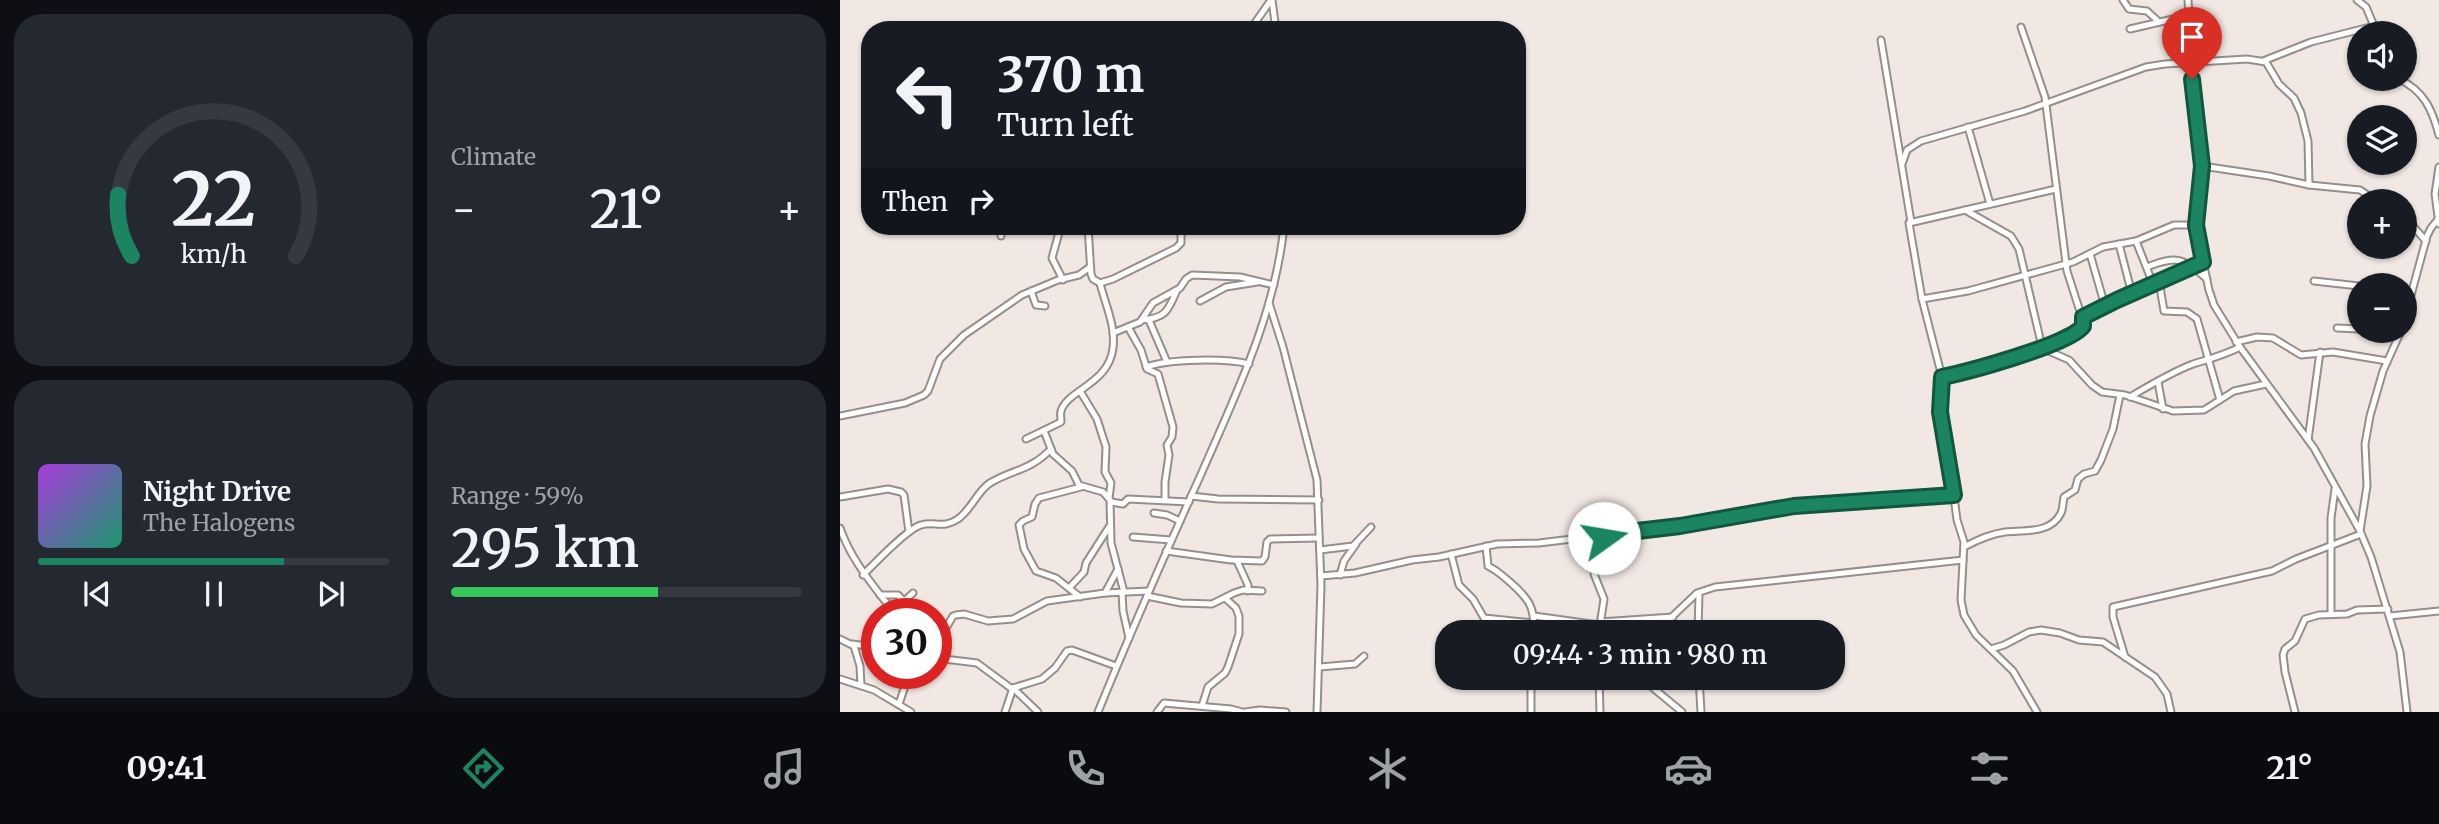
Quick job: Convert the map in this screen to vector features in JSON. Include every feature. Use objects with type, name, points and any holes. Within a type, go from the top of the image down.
[{"type":"street","points":[[1256,21],[1271,0]]},
{"type":"street","points":[[1271,0],[1274,21]]},
{"type":"street","points":[[2123,0],[2129,9],[2144,10],[2159,22]]},
{"type":"street","points":[[2189,0],[2191,62],[2202,166],[2196,225],[2214,305],[2238,345],[2308,440],[2360,532],[2388,608],[2404,673],[2407,712]]},
{"type":"street","points":[[2357,0],[2366,7],[2372,21]]},
{"type":"street","points":[[2130,29],[2190,15]]},
{"type":"street","points":[[1942,377],[1974,370],[2039,348],[2080,331],[2083,326],[2083,317],[2069,280],[2046,102],[2021,27]]},
{"type":"street","points":[[2263,61],[2311,42],[2347,33]]},
{"type":"street","points":[[1881,40],[1911,222],[1909,223],[1923,299],[1942,377],[1940,412],[1964,547],[1961,600],[1964,615],[1976,635],[2013,671],[2037,712]]},
{"type":"street","points":[[1902,164],[1907,150],[1913,145],[2025,111],[2146,67],[2247,59],[2269,64],[2279,84],[2292,94],[2301,113],[2308,141],[2309,185]]},
{"type":"street","points":[[2417,89],[2427,102],[2439,135]]},
{"type":"street","points":[[1968,127],[1990,204]]},
{"type":"street","points":[[2202,166],[2309,185],[2350,189]]},
{"type":"street","points":[[2417,276],[2426,241],[2431,228],[2438,221],[2435,194],[2439,167]]},
{"type":"street","points":[[1911,222],[2056,189]]},
{"type":"street","points":[[1965,210],[2011,236],[2019,249],[2039,348]]},
{"type":"street","points":[[1923,299],[1968,291],[2067,264],[2103,247],[2136,241],[2174,225],[2196,225]]},
{"type":"street","points":[[2417,231],[2426,241]]},
{"type":"street","points":[[1058,235],[1052,258],[1063,279]]},
{"type":"street","points":[[1026,439],[1061,422],[1063,408],[1080,391],[1095,382],[1113,352],[1111,321],[1100,283],[1093,279],[1090,267],[1088,235]]},
{"type":"street","points":[[1100,283],[1175,248],[1181,243],[1181,235]]},
{"type":"street","points":[[1098,712],[1249,364],[1274,285],[1282,235]]},
{"type":"street","points":[[2136,241],[2156,283],[2164,311],[2187,312],[2195,317],[2220,400]]},
{"type":"street","points":[[2119,244],[2132,295]]},
{"type":"street","points":[[2090,254],[2105,306]]},
{"type":"street","points":[[2147,267],[2176,258],[2193,266],[2207,279]]},
{"type":"street","points":[[2083,317],[2203,262]]},
{"type":"street","points":[[840,416],[905,403],[924,395],[940,359],[989,317],[1031,292],[1079,275],[1090,267]]},
{"type":"street","points":[[1145,320],[1153,303],[1177,290],[1192,275],[1240,277],[1274,285]]},
{"type":"street","points":[[1200,301],[1226,287],[1260,281]]},
{"type":"street","points":[[2314,281],[2347,285]]},
{"type":"street","points":[[2129,285],[2143,289]]},
{"type":"street","points":[[1113,333],[1159,317],[1169,309],[1177,290]]},
{"type":"street","points":[[1031,292],[1036,306],[1045,306]]},
{"type":"street","points":[[1269,303],[1317,480],[1321,576],[1317,712]]},
{"type":"street","points":[[1145,320],[1159,339],[1167,362]]},
{"type":"street","points":[[1111,321],[1131,326]]},
{"type":"street","points":[[1131,326],[1146,367],[1150,372],[1158,374],[1173,427],[1172,437],[1167,445],[1169,455],[1165,499]]},
{"type":"street","points":[[2337,328],[2347,328]]},
{"type":"street","points":[[2130,397],[2192,365],[2209,360],[2257,337],[2273,338],[2301,355],[2320,352],[2387,361]]},
{"type":"street","points":[[2360,532],[2367,486],[2367,437],[2376,392],[2396,343]]},
{"type":"street","points":[[2039,348],[2048,349],[2069,359],[2092,385],[2107,394],[2130,397],[2163,409],[2199,411],[2234,391],[2266,384]]},
{"type":"street","points":[[2308,440],[2320,352]]},
{"type":"street","points":[[1146,367],[1167,362],[1199,360],[1249,364]]},
{"type":"street","points":[[2250,387],[2258,373]]},
{"type":"street","points":[[2158,382],[2163,409]]},
{"type":"street","points":[[1080,391],[1097,419],[1106,447],[1105,472],[1111,483],[1109,527],[1123,592],[1122,611],[1129,638]]},
{"type":"street","points":[[1964,547],[1992,534],[2034,531],[2057,518],[2062,512],[2064,497],[2075,490],[2078,479],[2097,469],[2113,429],[2120,395]]},
{"type":"street","points":[[1044,430],[1053,454],[1072,471],[1081,487]]},
{"type":"street","points":[[863,575],[909,532],[921,525],[943,526],[958,519],[970,509],[987,485],[1039,461],[1051,449]]},
{"type":"street","points":[[1080,597],[1056,578],[1036,571],[1024,549],[1019,525],[1032,517],[1039,498],[1081,487],[1103,492],[1110,500],[1123,504],[1128,499],[1319,500]]},
{"type":"street","points":[[840,497],[888,489],[901,492],[904,495],[909,532]]},
{"type":"street","points":[[2331,614],[2331,546],[2335,489]]},
{"type":"street","points":[[1321,576],[1340,575],[1486,546],[1680,526],[1794,506],[1954,495]]},
{"type":"street","points":[[1154,513],[1180,520]]},
{"type":"street","points":[[1069,587],[1084,572],[1086,563],[1109,527]]},
{"type":"street","points":[[1340,575],[1344,561],[1371,527]]},
{"type":"street","points":[[840,528],[842,538],[863,575],[882,598]]},
{"type":"street","points":[[2125,657],[2113,617],[2113,607],[2272,571],[2360,532]]},
{"type":"street","points":[[1600,620],[1604,599],[1594,574],[1601,562],[1603,535]]},
{"type":"street","points":[[1133,537],[1171,540]]},
{"type":"street","points":[[1166,551],[1237,561],[1264,561],[1267,542],[1270,539],[1319,538]]},
{"type":"street","points":[[1320,550],[1346,548],[1356,544]]},
{"type":"street","points":[[1486,546],[1488,566],[1499,571],[1530,601],[1534,619]]},
{"type":"street","points":[[1451,554],[1459,585],[1473,599],[1484,618],[1543,620]]},
{"type":"street","points":[[1670,620],[1699,593],[1715,587],[1963,560]]},
{"type":"street","points":[[1237,561],[1248,591]]},
{"type":"street","points":[[1105,593],[1118,569]]},
{"type":"street","points":[[952,620],[956,615],[964,614],[988,621],[1013,619],[1047,601],[1105,593],[1148,594],[1181,603],[1212,604],[1234,593],[1262,591]]},
{"type":"street","points":[[907,598],[913,593]]},
{"type":"street","points":[[1698,620],[1699,593]]},
{"type":"street","points":[[880,595],[898,595],[901,598]]},
{"type":"street","points":[[1202,706],[1211,682],[1225,673],[1239,634],[1236,608],[1225,598]]},
{"type":"street","points":[[2285,712],[2295,710],[2285,673],[2284,651],[2295,641],[2305,619],[2388,608]]},
{"type":"street","points":[[2390,616],[2439,611]]},
{"type":"street","points":[[1648,620],[1673,617]]},
{"type":"street","points":[[1991,649],[2029,632],[2041,630],[2079,640],[2103,642],[2155,677],[2167,694],[2171,712]]},
{"type":"street","points":[[840,639],[861,645]]},
{"type":"street","points":[[840,679],[861,685],[860,666],[852,644]]},
{"type":"street","points":[[1012,688],[1042,680],[1068,651],[1082,653],[1116,666]]},
{"type":"street","points":[[1320,667],[1355,664],[1364,656]]},
{"type":"street","points":[[952,660],[980,664],[1038,712]]},
{"type":"street","points":[[1005,712],[1012,688]]},
{"type":"street","points":[[868,689],[911,712]]},
{"type":"street","points":[[900,708],[905,689]]},
{"type":"street","points":[[1531,690],[1531,712]]},
{"type":"street","points":[[1600,690],[1600,712]]},
{"type":"street","points":[[1656,690],[1682,712]]},
{"type":"street","points":[[1700,690],[1701,712]]},
{"type":"street","points":[[1157,712],[1164,703],[1243,712],[1286,712]]},
{"type":"route","points":[[1604,538],[1603,535],[1680,526],[1794,506],[1954,495],[1940,412],[1942,377],[2015,357],[2074,335],[2083,326],[2083,317],[2203,262],[2195,220],[2202,166],[2192,79]]}]
